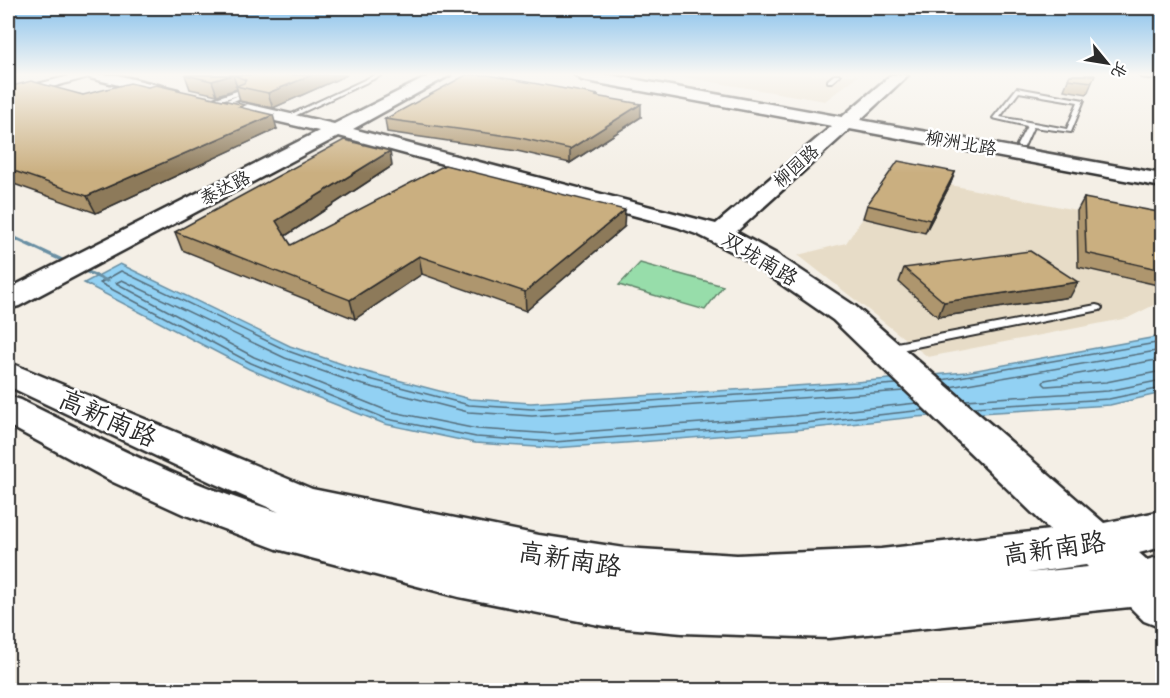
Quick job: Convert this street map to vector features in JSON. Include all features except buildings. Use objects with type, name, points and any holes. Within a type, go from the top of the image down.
[{"type":"street","name":"双垅南路","points":[[239,108],[327,128],[709,230],[791,276],[844,313],[1098,544],[1155,589]]},
{"type":"street","name":"泰达路","points":[[8,300],[48,270],[364,108]]},
{"type":"street","name":"泰达路","points":[[327,128],[372,108]]},
{"type":"street","name":"柳洲北路","points":[[784,108],[1162,170]]},
{"type":"street","name":"柳洲北路","points":[[793,108],[1162,180]]},
{"type":"street","name":"柳园路","points":[[709,230],[853,108]]},
{"type":"street","name":"柳园路","points":[[843,117],[856,108]]},
{"type":"street","name":"泰达路","points":[[8,280],[48,270]]},
{"type":"street","name":"高新南路","points":[[8,373],[227,472],[307,505],[539,555],[624,568],[737,576],[882,570],[1098,544],[1162,529]]},
{"type":"street","name":"高新南路","points":[[8,409],[127,471],[198,502],[277,530],[459,576],[604,603],[682,610],[829,614],[1155,589]]},
{"type":"lane","points":[[286,118],[309,108]]},
{"type":"lane","points":[[1004,108],[996,118],[1069,131],[1079,108]]},
{"type":"lane","points":[[1021,145],[1031,124]]},
{"type":"lane","points":[[891,354],[1096,308]]},
{"type":"shaded area","points":[[950,185],[1162,227],[1162,301],[1128,318],[928,357],[798,255],[846,243],[863,218],[925,233]]},
{"type":"green space","points":[[640,263],[723,286],[705,310],[619,285]]},
{"type":"water","points":[[120,264],[290,346],[359,370],[470,399],[531,403],[856,382],[966,372],[1162,336],[1162,393],[1110,405],[915,417],[795,430],[639,442],[553,448],[475,443],[385,424],[309,394],[249,369],[84,283]]},
{"type":"waterway","points":[[8,235],[107,281]]}]
